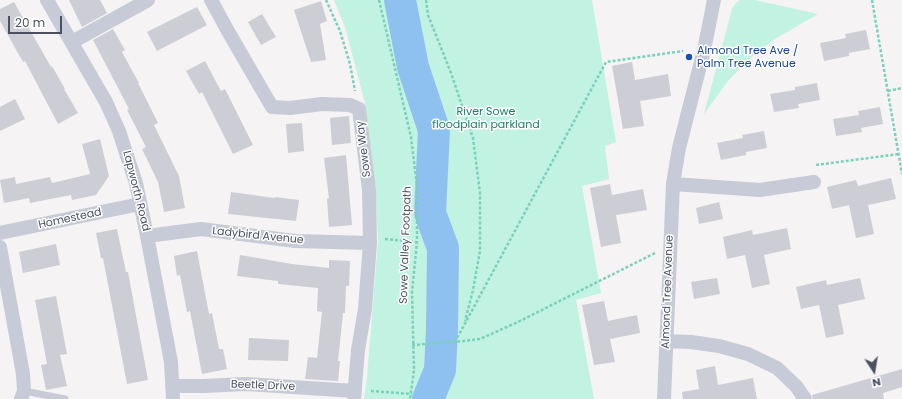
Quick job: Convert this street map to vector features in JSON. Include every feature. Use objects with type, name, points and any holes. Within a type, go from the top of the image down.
[{"type":"street","name":"Lapworth Road","points":[[47,0],[106,102],[119,131],[136,183],[171,362],[172,393]]},
{"type":"street","points":[[72,42],[148,0]]},
{"type":"street","name":"Sowe Way","points":[[211,0],[272,107],[290,108],[322,104],[350,105],[359,109],[369,190],[370,243],[365,310],[358,350],[354,395]]},
{"type":"street","name":"Almond Tree Avenue","points":[[664,399],[673,184],[679,148],[704,50],[714,0]]},
{"type":"street","points":[[673,184],[760,190],[814,182]]},
{"type":"street","name":"Homestead","points":[[0,233],[140,204]]},
{"type":"street","name":"Ladybird Avenue","points":[[147,236],[200,229],[295,241],[370,243]]},
{"type":"street","points":[[0,247],[24,374],[22,395]]},
{"type":"street","points":[[666,341],[691,342],[719,346],[748,354],[777,368],[796,386],[804,399]]},
{"type":"street","name":"Beetle Drive","points":[[172,393],[204,386],[246,384],[354,395]]},
{"type":"lane","points":[[22,395],[66,399]]},
{"type":"path","points":[[326,0],[340,31],[350,64],[359,109]]},
{"type":"path","name":"Sowe Valley Footpath","points":[[379,0],[411,137],[417,186],[417,242],[412,292],[412,345],[414,370],[412,394],[410,399]]},
{"type":"path","points":[[426,0],[428,15],[451,73],[473,138],[480,193],[480,251],[473,290],[464,326]]},
{"type":"path","points":[[872,0],[902,174]]},
{"type":"path","points":[[455,342],[606,62],[683,51]]},
{"type":"path","points":[[888,91],[902,88]]},
{"type":"path","points":[[814,182],[811,166],[898,154]]},
{"type":"path","points":[[370,243],[379,238],[417,242]]},
{"type":"path","points":[[412,345],[480,339],[518,322],[657,252],[670,251]]},
{"type":"path","points":[[354,395],[363,390],[412,394]]},
{"type":"green space","name":"River Sowe floodplain parkland","points":[[334,0],[592,0],[616,142],[605,146],[609,179],[582,186],[601,293],[576,300],[594,399],[364,399],[378,241],[375,184],[365,103],[345,27]]},
{"type":"green space","points":[[740,0],[755,0],[818,14],[775,39],[749,59],[728,81],[704,114],[732,9]]},
{"type":"building","points":[[69,0],[100,0],[107,13],[82,27]]},
{"type":"building","points":[[321,1],[327,21],[320,24],[326,60],[311,62],[294,10]]},
{"type":"building","points":[[14,2],[78,113],[58,124],[25,61],[23,62],[0,21],[0,9]]},
{"type":"building","points":[[197,7],[207,25],[157,51],[147,32]]},
{"type":"building","points":[[262,14],[276,37],[261,45],[248,22]]},
{"type":"building","points":[[113,29],[125,50],[122,52],[158,123],[154,125],[179,176],[185,208],[164,212],[158,182],[142,149],[146,147],[127,110],[129,109],[93,40]]},
{"type":"building","points":[[866,30],[870,49],[849,53],[849,56],[824,61],[820,43],[846,38],[845,34]]},
{"type":"building","points":[[205,61],[221,91],[225,89],[253,145],[233,154],[202,92],[199,94],[186,71]]},
{"type":"building","points":[[632,62],[635,80],[668,74],[671,96],[640,101],[644,126],[623,129],[612,66]]},
{"type":"building","points":[[817,83],[820,100],[798,104],[799,108],[774,112],[770,94],[795,90],[795,87]]},
{"type":"building","points":[[15,99],[25,119],[0,131],[0,107]]},
{"type":"building","points":[[880,107],[883,124],[861,128],[862,132],[836,136],[833,119],[859,115],[858,111]]},
{"type":"building","points":[[349,116],[351,143],[332,145],[330,118]]},
{"type":"building","points":[[302,123],[304,151],[288,153],[286,124]]},
{"type":"building","points":[[764,131],[767,148],[746,152],[746,155],[721,160],[717,143],[743,138],[742,135]]},
{"type":"building","points":[[100,139],[109,176],[96,195],[72,200],[71,195],[30,203],[29,198],[4,203],[0,180],[15,177],[16,184],[50,177],[52,183],[90,174],[82,144]]},
{"type":"building","points":[[346,155],[352,225],[329,227],[327,199],[329,198],[324,158]]},
{"type":"building","points":[[891,178],[896,199],[868,205],[874,234],[856,238],[849,205],[832,209],[827,187],[856,180],[858,186]]},
{"type":"building","points":[[610,184],[612,195],[643,189],[647,210],[616,215],[621,243],[601,247],[590,188]]},
{"type":"building","points":[[231,192],[299,200],[296,221],[228,214]]},
{"type":"building","points":[[719,202],[723,219],[699,224],[696,208]]},
{"type":"building","points":[[787,228],[791,249],[764,255],[770,284],[752,288],[745,255],[727,259],[723,237],[752,230],[753,235]]},
{"type":"building","points":[[117,229],[126,272],[128,272],[148,380],[127,384],[103,258],[101,258],[96,233]]},
{"type":"building","points":[[56,244],[60,265],[23,273],[19,252]]},
{"type":"building","points":[[197,251],[209,314],[212,313],[219,349],[223,349],[227,369],[202,374],[190,311],[187,312],[180,275],[177,276],[174,256]]},
{"type":"building","points":[[240,255],[292,264],[329,268],[329,260],[350,261],[349,286],[346,286],[345,313],[343,313],[338,361],[340,361],[338,381],[305,379],[308,357],[317,358],[322,312],[317,311],[318,288],[278,284],[278,281],[237,276]]},
{"type":"building","points":[[717,278],[720,294],[694,299],[691,282]]},
{"type":"building","points":[[860,278],[865,299],[838,305],[844,334],[826,338],[819,305],[801,309],[796,287],[826,280],[827,285]]},
{"type":"building","points":[[56,296],[67,354],[60,355],[67,386],[46,390],[41,365],[47,364],[35,300]]},
{"type":"building","points":[[604,301],[608,321],[637,315],[640,333],[610,339],[615,362],[594,365],[582,305]]},
{"type":"building","points":[[249,338],[289,340],[288,361],[248,360]]},
{"type":"building","points":[[715,366],[718,385],[753,378],[757,399],[683,399],[682,392],[699,389],[696,370]]},
{"type":"building","points":[[902,369],[902,387],[883,393],[884,399],[813,399],[812,395]]},
{"type":"waterway","points":[[400,0],[413,67],[434,130],[430,213],[443,248],[440,370],[428,399]]},
{"type":"place","name":"Almond Tree Ave / Palm Tree Avenue","points":[[689,57]]}]
